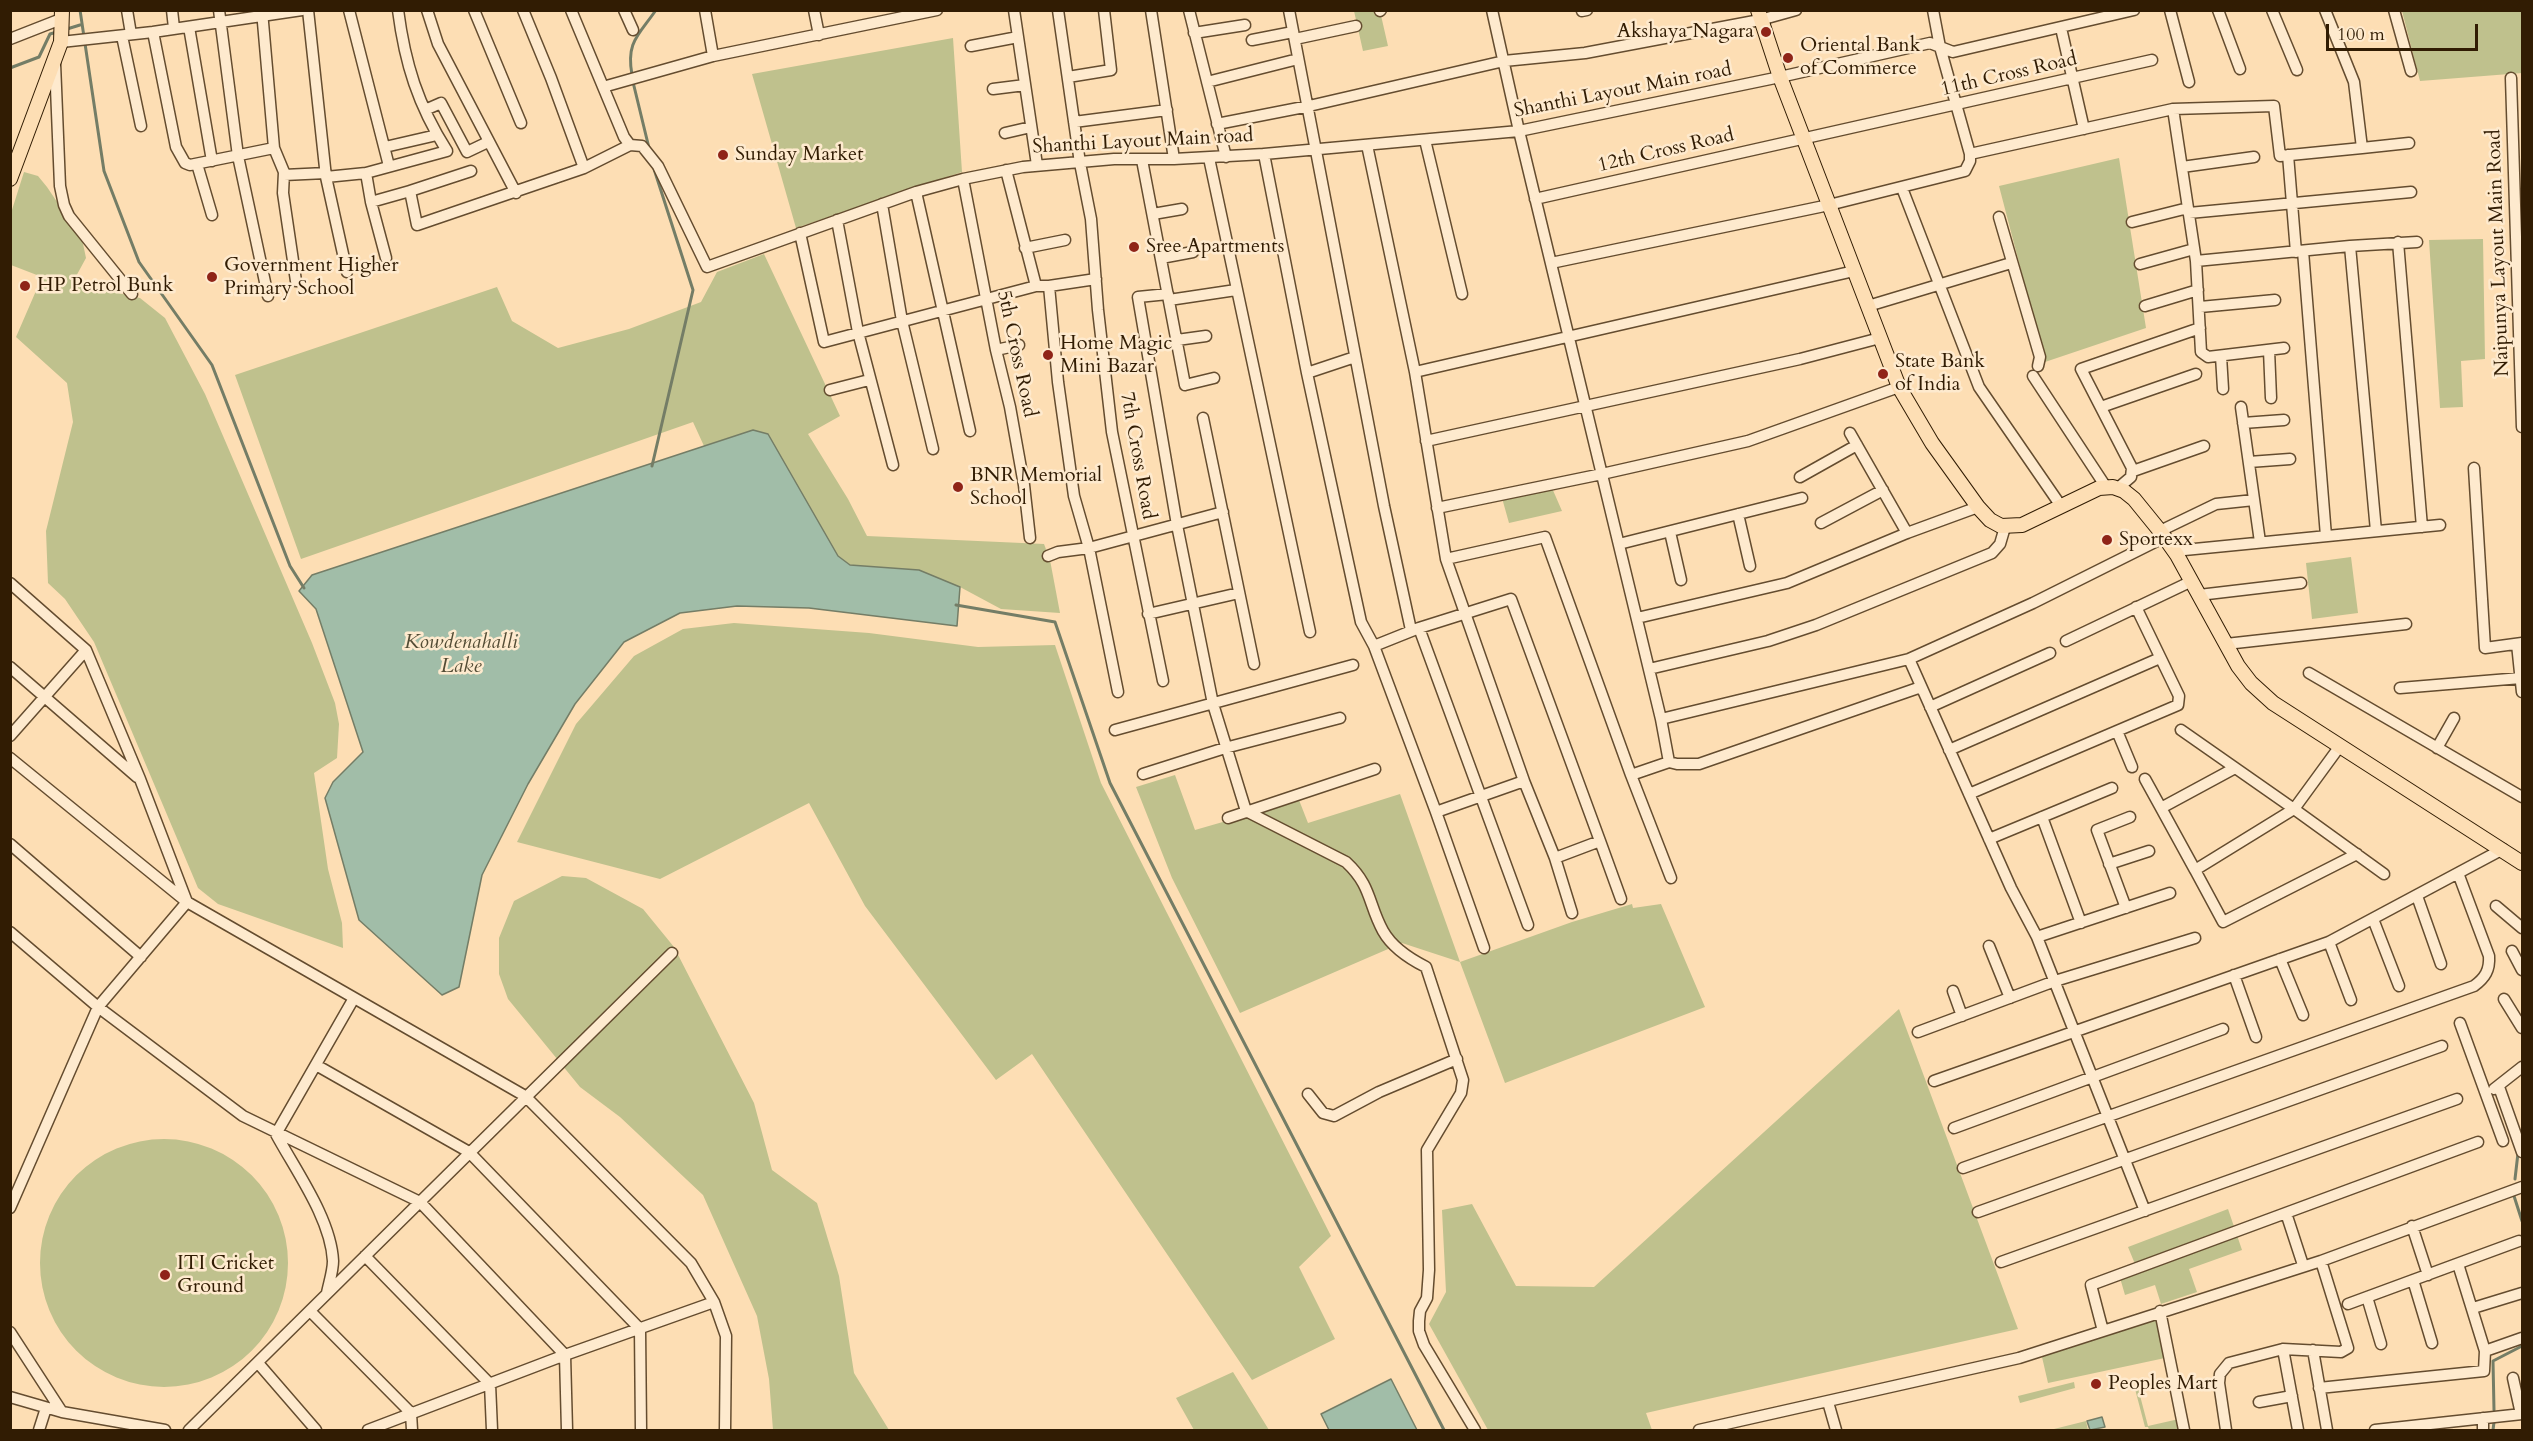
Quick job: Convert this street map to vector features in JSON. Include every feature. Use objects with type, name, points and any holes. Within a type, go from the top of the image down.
[{"type":"main road","points":[[10,179],[61,42],[62,15]]},
{"type":"main road","points":[[1759,15],[1780,77],[1899,387],[1932,443],[1978,507],[1990,520],[2005,527],[2022,525],[2061,506],[2112,488],[2134,499],[2174,550],[2245,676],[2259,691],[2273,703],[2523,862]]},
{"type":"street","points":[[127,10],[127,35],[141,126]]},
{"type":"street","points":[[172,10],[174,28]]},
{"type":"street","points":[[61,42],[189,27],[220,16],[302,10]]},
{"type":"street","points":[[308,10],[326,175],[346,272]]},
{"type":"street","points":[[349,10],[389,166]]},
{"type":"street","points":[[284,175],[366,173],[447,151],[414,89],[403,50],[398,10]]},
{"type":"street","points":[[427,10],[438,44],[516,192]]},
{"type":"street","points":[[474,10],[521,123]]},
{"type":"street","points":[[523,10],[552,78],[584,168]]},
{"type":"street","points":[[410,191],[417,225],[584,168],[630,145],[571,10]]},
{"type":"street","points":[[624,10],[633,30]]},
{"type":"street","points":[[705,10],[713,56]]},
{"type":"street","points":[[814,10],[819,35]]},
{"type":"street","points":[[603,87],[713,56],[937,10]]},
{"type":"street","points":[[1014,10],[1037,165]]},
{"type":"street","name":"7th Cross Road","points":[[1058,10],[1080,163],[1091,219],[1112,432],[1163,681]]},
{"type":"street","points":[[1068,77],[1111,70],[1104,10]]},
{"type":"street","points":[[1151,10],[1174,159]]},
{"type":"street","points":[[1189,10],[1226,157]]},
{"type":"street","points":[[1289,10],[1355,357],[1415,629],[1528,925]]},
{"type":"street","points":[[1492,10],[1535,199],[1661,719],[1669,762]]},
{"type":"street","points":[[1217,124],[1309,106],[1504,61],[1586,52],[1759,15],[1796,10]]},
{"type":"street","points":[[1551,263],[1829,205],[1965,171],[1970,161],[1970,154],[1940,47],[1933,10]]},
{"type":"street","name":"Shanthi Layout Main road","points":[[630,145],[642,146],[658,166],[707,267],[916,192],[1006,170],[1037,165],[1114,159],[1226,157],[1519,131],[1780,77],[1930,43],[1953,52],[2134,10]]},
{"type":"street","points":[[2170,10],[2189,82]]},
{"type":"street","points":[[2218,10],[2240,69]]},
{"type":"street","points":[[2272,10],[2297,70]]},
{"type":"street","points":[[2325,10],[2354,82],[2362,148]]},
{"type":"street","points":[[2394,10],[2411,71]]},
{"type":"street","points":[[263,13],[274,148],[284,175],[283,193],[296,281]]},
{"type":"street","points":[[10,39],[62,15]]},
{"type":"street","points":[[220,16],[238,156],[268,296]]},
{"type":"street","points":[[1194,33],[1245,25]]},
{"type":"street","points":[[1252,40],[1356,26]]},
{"type":"street","points":[[189,27],[212,162]]},
{"type":"street","points":[[2061,28],[2084,129]]},
{"type":"street","points":[[153,32],[176,147],[184,163],[190,165],[212,162],[274,148]]},
{"type":"street","points":[[971,46],[1018,37]]},
{"type":"street","points":[[1207,82],[1298,59]]},
{"type":"street","points":[[54,60],[60,186],[64,205],[69,216],[132,294]]},
{"type":"street","name":"11th Cross Road","points":[[1804,139],[2152,60]]},
{"type":"street","name":"Naipunya Layout Main Road","points":[[2511,78],[2523,427]]},
{"type":"street","points":[[993,89],[1025,85]]},
{"type":"street","points":[[425,110],[441,103],[467,152],[488,142]]},
{"type":"street","points":[[1970,154],[2174,109],[2274,106],[2280,156],[2409,144]]},
{"type":"street","points":[[2174,109],[2196,261],[2201,352],[2208,357],[2284,348]]},
{"type":"street","points":[[1074,122],[1167,110]]},
{"type":"street","points":[[1005,133],[1031,127]]},
{"type":"street","points":[[385,147],[437,135]]},
{"type":"street","name":"12th Cross Road","points":[[1535,199],[1804,139]]},
{"type":"street","points":[[1425,140],[1462,294]]},
{"type":"street","points":[[1367,145],[1415,372],[1446,558],[1524,781],[1555,858],[1572,913]]},
{"type":"street","points":[[1264,154],[1307,374],[1361,622],[1374,645],[1484,948]]},
{"type":"street","points":[[2288,155],[2326,536]]},
{"type":"street","points":[[2182,167],[2254,157]]},
{"type":"street","points":[[1209,158],[1310,632]]},
{"type":"street","points":[[1142,160],[1185,385],[1214,378]]},
{"type":"street","points":[[197,164],[212,215]]},
{"type":"street","points":[[1006,170],[1036,285]]},
{"type":"street","points":[[371,202],[471,171]]},
{"type":"street","points":[[366,173],[386,258]]},
{"type":"street","name":"5th Cross Road","points":[[963,179],[985,299],[1010,407],[1024,485],[1030,538]]},
{"type":"street","points":[[1902,188],[1938,285],[1984,396],[2061,506]]},
{"type":"street","points":[[916,192],[970,431]]},
{"type":"street","points":[[2132,222],[2188,211],[2411,192]]},
{"type":"street","points":[[882,204],[902,321],[933,449]]},
{"type":"street","points":[[1153,214],[1182,209]]},
{"type":"street","points":[[1999,217],[2040,357],[2035,371],[2112,488],[2130,477],[2133,471],[2204,446]]},
{"type":"street","points":[[837,220],[858,333],[893,465]]},
{"type":"street","points":[[800,233],[824,342],[1036,285],[1049,286],[1096,279]]},
{"type":"street","points":[[1025,248],[1065,240]]},
{"type":"street","points":[[2398,242],[2422,527]]},
{"type":"street","points":[[2196,261],[2417,242]]},
{"type":"street","points":[[2350,246],[2376,531]]},
{"type":"street","points":[[2140,264],[2194,249]]},
{"type":"street","points":[[1161,258],[1193,252]]},
{"type":"street","points":[[1868,306],[2011,263]]},
{"type":"street","points":[[1415,372],[1854,271]]},
{"type":"street","points":[[1049,286],[1058,382],[1074,496],[1089,548],[1118,692]]},
{"type":"street","points":[[1236,290],[1168,297],[1138,297],[1177,525],[1214,705],[1246,812],[1346,862],[1359,875],[1367,889],[1384,933],[1408,958],[1426,967],[1463,1080],[1461,1093],[1427,1150],[1430,1270],[1427,1298],[1420,1311],[1419,1331],[1424,1345],[1475,1431]]},
{"type":"street","points":[[2145,306],[2198,290]]},
{"type":"street","points":[[2200,307],[2275,300]]},
{"type":"street","points":[[2133,471],[2081,369],[2200,328]]},
{"type":"street","points":[[1177,340],[1206,336]]},
{"type":"street","points":[[1426,441],[1789,361],[1880,338]]},
{"type":"street","points":[[996,350],[1019,345]]},
{"type":"street","points":[[2269,350],[2271,398]]},
{"type":"street","points":[[2221,356],[2223,389]]},
{"type":"street","points":[[1307,374],[1355,357]]},
{"type":"street","points":[[2101,407],[2196,374]]},
{"type":"street","points":[[830,390],[869,380]]},
{"type":"street","points":[[1437,508],[1748,441],[1899,387]]},
{"type":"street","points":[[2241,407],[2260,542]]},
{"type":"street","points":[[1203,418],[1254,664]]},
{"type":"street","points":[[2243,423],[2284,420]]},
{"type":"street","points":[[1850,433],[1907,533]]},
{"type":"street","points":[[1800,477],[1857,445]]},
{"type":"street","points":[[2249,462],[2290,459]]},
{"type":"street","points":[[2474,468],[2485,648],[2520,644],[2523,692]]},
{"type":"street","points":[[1821,523],[1883,490]]},
{"type":"street","points":[[1619,544],[1802,498]]},
{"type":"street","points":[[1661,719],[1909,659],[2033,603],[2216,504],[2254,500]]},
{"type":"street","points":[[1636,618],[1772,588],[1978,507]]},
{"type":"street","points":[[1048,556],[1058,552],[1089,548],[1222,512]]},
{"type":"street","points":[[1738,514],[1750,566]]},
{"type":"street","points":[[2174,550],[2440,525]]},
{"type":"street","points":[[1649,669],[1768,640],[1816,625],[1987,556],[1997,549],[2005,527]]},
{"type":"street","points":[[1670,532],[1681,580]]},
{"type":"street","points":[[1446,558],[1545,537],[1631,775],[1671,878]]},
{"type":"street","points":[[2066,640],[2192,581]]},
{"type":"street","points":[[10,583],[86,650],[140,779],[187,902]]},
{"type":"street","points":[[2199,595],[2301,583]]},
{"type":"street","points":[[1148,614],[1239,593]]},
{"type":"street","points":[[1374,645],[1415,629],[1511,599],[1621,899]]},
{"type":"street","points":[[1969,794],[2178,705],[2179,696],[2136,607]]},
{"type":"street","points":[[2226,644],[2406,624]]},
{"type":"street","points":[[10,735],[86,650]]},
{"type":"street","points":[[1930,707],[2050,653]]},
{"type":"street","points":[[1949,750],[2160,658]]},
{"type":"street","points":[[1909,659],[2011,888],[2037,937],[2076,1031],[2145,1211]]},
{"type":"street","points":[[1115,730],[1214,705],[1353,665]]},
{"type":"street","points":[[10,667],[140,779]]},
{"type":"street","points":[[2309,673],[2523,797]]},
{"type":"street","points":[[2400,688],[2521,678]]},
{"type":"street","points":[[1631,775],[1669,762],[1699,764],[1921,687]]},
{"type":"street","points":[[1143,774],[1225,748],[1340,718]]},
{"type":"street","points":[[2437,748],[2454,718]]},
{"type":"street","points":[[2181,730],[2384,874]]},
{"type":"street","points":[[2117,731],[2132,767]]},
{"type":"street","points":[[2195,870],[2294,809],[2340,746]]},
{"type":"street","points":[[10,758],[187,902],[525,1096],[691,1263],[714,1302],[726,1336],[725,1431]]},
{"type":"street","points":[[2161,808],[2235,768]]},
{"type":"street","points":[[1228,818],[1375,769]]},
{"type":"street","points":[[2145,779],[2223,922],[2357,854]]},
{"type":"street","points":[[1436,812],[1524,781]]},
{"type":"street","points":[[1989,839],[2112,788]]},
{"type":"street","points":[[2042,817],[2081,923]]},
{"type":"street","points":[[2126,908],[2097,830],[2130,817]]},
{"type":"street","points":[[1555,858],[1600,841]]},
{"type":"street","points":[[10,844],[141,957]]},
{"type":"street","points":[[1934,1082],[2329,942],[2503,849]]},
{"type":"street","points":[[2109,864],[2149,851]]},
{"type":"street","points":[[1963,1168],[2474,986],[2485,976],[2489,956],[2458,873]]},
{"type":"street","points":[[2037,937],[2170,893]]},
{"type":"street","points":[[2417,896],[2441,964]]},
{"type":"street","points":[[10,1208],[98,1007],[187,902]]},
{"type":"street","points":[[2496,906],[2523,928]]},
{"type":"street","points":[[2373,919],[2399,986]]},
{"type":"street","points":[[10,932],[98,1007],[243,1116],[420,1202],[565,1355],[567,1431]]},
{"type":"street","points":[[1918,1032],[2055,981],[2195,938]]},
{"type":"street","points":[[2329,942],[2350,1000]]},
{"type":"street","points":[[1989,946],[2010,998]]},
{"type":"street","points":[[2512,951],[2523,970]]},
{"type":"street","points":[[189,1431],[672,953]]},
{"type":"street","points":[[2280,959],[2303,1015]]},
{"type":"street","points":[[2234,975],[2256,1037]]},
{"type":"street","points":[[1953,992],[1962,1016]]},
{"type":"street","points":[[276,1134],[354,998]]},
{"type":"street","points":[[2504,999],[2519,1015],[2523,1028]]},
{"type":"street","points":[[2460,1023],[2503,1141]]},
{"type":"street","points":[[1953,1128],[2223,1029]]},
{"type":"street","points":[[1978,1212],[2442,1046]]},
{"type":"street","points":[[1308,1094],[1323,1113],[1334,1116],[1373,1094],[1456,1059]]},
{"type":"street","points":[[316,1065],[469,1152],[640,1329],[641,1431]]},
{"type":"street","points":[[2486,1093],[2499,1087],[2523,1067]]},
{"type":"street","points":[[2499,1087],[2523,1152]]},
{"type":"street","points":[[2001,1262],[2457,1099]]},
{"type":"street","points":[[276,1134],[324,1224],[333,1264],[327,1294]]},
{"type":"street","points":[[2103,1330],[2091,1285],[2478,1142]]},
{"type":"street","points":[[1699,1431],[1974,1370],[2321,1261],[2412,1226],[2522,1191]]},
{"type":"street","points":[[2286,1213],[2303,1265]]},
{"type":"street","points":[[2412,1226],[2427,1275]]},
{"type":"street","points":[[2348,1304],[2519,1241]]},
{"type":"street","points":[[365,1256],[490,1384],[492,1431]]},
{"type":"street","points":[[2226,1431],[2219,1383],[2224,1368],[2236,1360],[2283,1349],[2341,1352],[2348,1348],[2321,1261]]},
{"type":"street","points":[[2319,1388],[2484,1371],[2485,1351],[2458,1264]]},
{"type":"street","points":[[2413,1280],[2432,1343]]},
{"type":"street","points":[[2473,1308],[2523,1293]]},
{"type":"street","points":[[2367,1297],[2381,1344]]},
{"type":"street","points":[[368,1431],[565,1355],[714,1302]]},
{"type":"street","points":[[310,1311],[411,1413],[412,1431]]},
{"type":"street","points":[[2160,1311],[2184,1431]]},
{"type":"street","points":[[10,1332],[62,1412]]},
{"type":"street","points":[[2485,1351],[2523,1338]]},
{"type":"street","points":[[2283,1349],[2298,1431]]},
{"type":"street","points":[[2313,1350],[2327,1431]]},
{"type":"street","points":[[258,1363],[316,1431]]},
{"type":"street","points":[[2375,1431],[2522,1414],[2513,1378]]},
{"type":"street","points":[[2259,1402],[2292,1396]]},
{"type":"street","points":[[10,1397],[62,1412],[165,1431]]},
{"type":"street","points":[[1828,1402],[1836,1431]]},
{"type":"street","points":[[39,1431],[46,1408]]},
{"type":"street","points":[[2483,1418],[2483,1431]]},
{"type":"green space","points":[[1354,11],[1380,11],[1388,46],[1363,51]]},
{"type":"green space","points":[[2402,11],[2522,11],[2522,73],[2420,81]]},
{"type":"green space","points":[[953,38],[962,172],[796,228],[752,74]]},
{"type":"green space","points":[[2119,158],[2146,328],[2045,362],[1999,186]]},
{"type":"green space","points":[[24,172],[38,176],[82,239],[86,258],[74,280],[88,292],[114,292],[140,298],[165,318],[205,394],[312,643],[335,703],[339,724],[337,758],[314,773],[328,869],[342,923],[343,948],[218,904],[198,888],[94,642],[65,599],[48,583],[46,531],[73,422],[67,383],[16,337],[42,277],[11,265],[11,213]]},
{"type":"green space","points":[[2483,239],[2485,359],[2461,361],[2463,407],[2440,408],[2429,240]]},
{"type":"green space","points":[[764,254],[840,416],[808,434],[848,499],[867,536],[1044,544],[1050,560],[1060,613],[1001,609],[960,587],[919,570],[850,565],[838,556],[753,430],[704,446],[693,422],[301,559],[235,375],[497,287],[512,321],[558,348],[629,329],[701,302],[717,272]]},
{"type":"green space","points":[[1552,488],[1562,511],[1509,523],[1502,498]]},
{"type":"green space","points":[[2351,557],[2358,613],[2312,619],[2306,563]]},
{"type":"green space","points":[[734,623],[869,633],[978,647],[1055,645],[1101,783],[1331,1236],[1299,1267],[1335,1339],[1252,1380],[1032,1054],[996,1080],[865,906],[809,803],[660,879],[517,842],[576,724],[634,656],[683,629]]},
{"type":"green space","points":[[1175,775],[1195,830],[1299,800],[1308,823],[1400,794],[1460,962],[1402,943],[1240,1013],[1172,878],[1136,787]]},
{"type":"green space","points":[[562,876],[586,878],[643,909],[674,947],[754,1103],[772,1170],[817,1203],[839,1276],[854,1373],[889,1430],[773,1430],[769,1379],[757,1316],[703,1195],[620,1117],[580,1087],[508,999],[499,974],[499,938],[514,901]]},
{"type":"green space","points":[[1632,904],[1633,908],[1661,904],[1705,1007],[1505,1083],[1460,962],[1572,922]]},
{"type":"green space","points":[[1899,1009],[2018,1329],[1646,1413],[1652,1430],[1488,1430],[1429,1324],[1446,1292],[1442,1210],[1472,1204],[1516,1286],[1594,1287]]},
{"type":"green space","name":"ITI Cricket Ground","points":[[152,1139],[176,1139],[200,1144],[223,1153],[252,1175],[274,1204],[279,1215],[286,1239],[288,1263],[286,1287],[279,1311],[274,1322],[252,1351],[223,1373],[212,1378],[176,1387],[152,1387],[128,1382],[105,1373],[85,1359],[68,1342],[54,1322],[45,1299],[40,1275],[40,1251],[45,1227],[54,1204],[68,1184],[85,1167],[105,1153],[128,1144]]},
{"type":"green space","points":[[2228,1209],[2242,1250],[2189,1269],[2197,1292],[2161,1304],[2155,1285],[2125,1295],[2118,1271],[2135,1264],[2128,1247]]},
{"type":"green space","points":[[2157,1316],[2165,1358],[2048,1383],[2042,1357]]},
{"type":"green space","points":[[1233,1372],[1269,1430],[1194,1430],[1176,1398]]},
{"type":"green space","points":[[2074,1382],[2075,1388],[2020,1403],[2018,1396]]},
{"type":"green space","points":[[2138,1388],[2148,1426],[2179,1419],[2182,1430],[2149,1430],[2145,1427],[2135,1389]]},
{"type":"green space","points":[[2086,1421],[2088,1430],[2050,1430]]},
{"type":"water","name":"Kowdenahalli Lake","points":[[753,430],[768,434],[838,556],[850,565],[919,570],[960,587],[957,626],[809,608],[737,606],[680,613],[624,642],[575,704],[528,784],[482,875],[459,987],[442,995],[359,920],[325,798],[333,782],[363,752],[316,609],[299,591],[312,575]]},
{"type":"water","points":[[1391,1379],[1417,1430],[1329,1430],[1321,1414]]},
{"type":"water","points":[[2102,1417],[2105,1427],[2090,1430],[2087,1421]]},
{"type":"waterway","points":[[80,10],[104,171],[139,262],[212,365],[290,566],[304,588]]},
{"type":"waterway","points":[[632,75],[632,47],[656,10]]},
{"type":"waterway","points":[[67,29],[80,25]]},
{"type":"waterway","points":[[10,68],[39,57],[50,34],[57,32]]},
{"type":"waterway","points":[[633,82],[649,148]]},
{"type":"waterway","points":[[652,466],[693,290],[654,169]]},
{"type":"waterway","points":[[956,605],[1055,622],[1110,783],[1444,1430]]},
{"type":"waterway","points":[[2515,1179],[2518,1153]]},
{"type":"waterway","points":[[2514,1196],[2522,1221]]},
{"type":"waterway","points":[[2494,1410],[2493,1361],[2522,1346]]},
{"type":"waterway","points":[[2493,1430],[2494,1422]]},
{"type":"place","name":"Akshaya Nagara","points":[[1766,32]]},
{"type":"place","name":"Oriental Bank of Commerce","points":[[1788,58]]},
{"type":"place","name":"Sunday Market","points":[[723,155]]},
{"type":"place","name":"Sree Apartments","points":[[1134,247]]},
{"type":"place","name":"Government Higher Primary School","points":[[212,277]]},
{"type":"place","name":"HP Petrol Bunk","points":[[25,286]]},
{"type":"place","name":"Home Magic Mini Bazar","points":[[1048,355]]},
{"type":"place","name":"State Bank of India","points":[[1883,374]]},
{"type":"place","name":"BNR Memorial School","points":[[958,487]]},
{"type":"place","name":"Sportexx","points":[[2107,540]]},
{"type":"place","name":"ITI Cricket Ground","points":[[165,1275]]},
{"type":"place","name":"Peoples Mart","points":[[2096,1384]]}]
